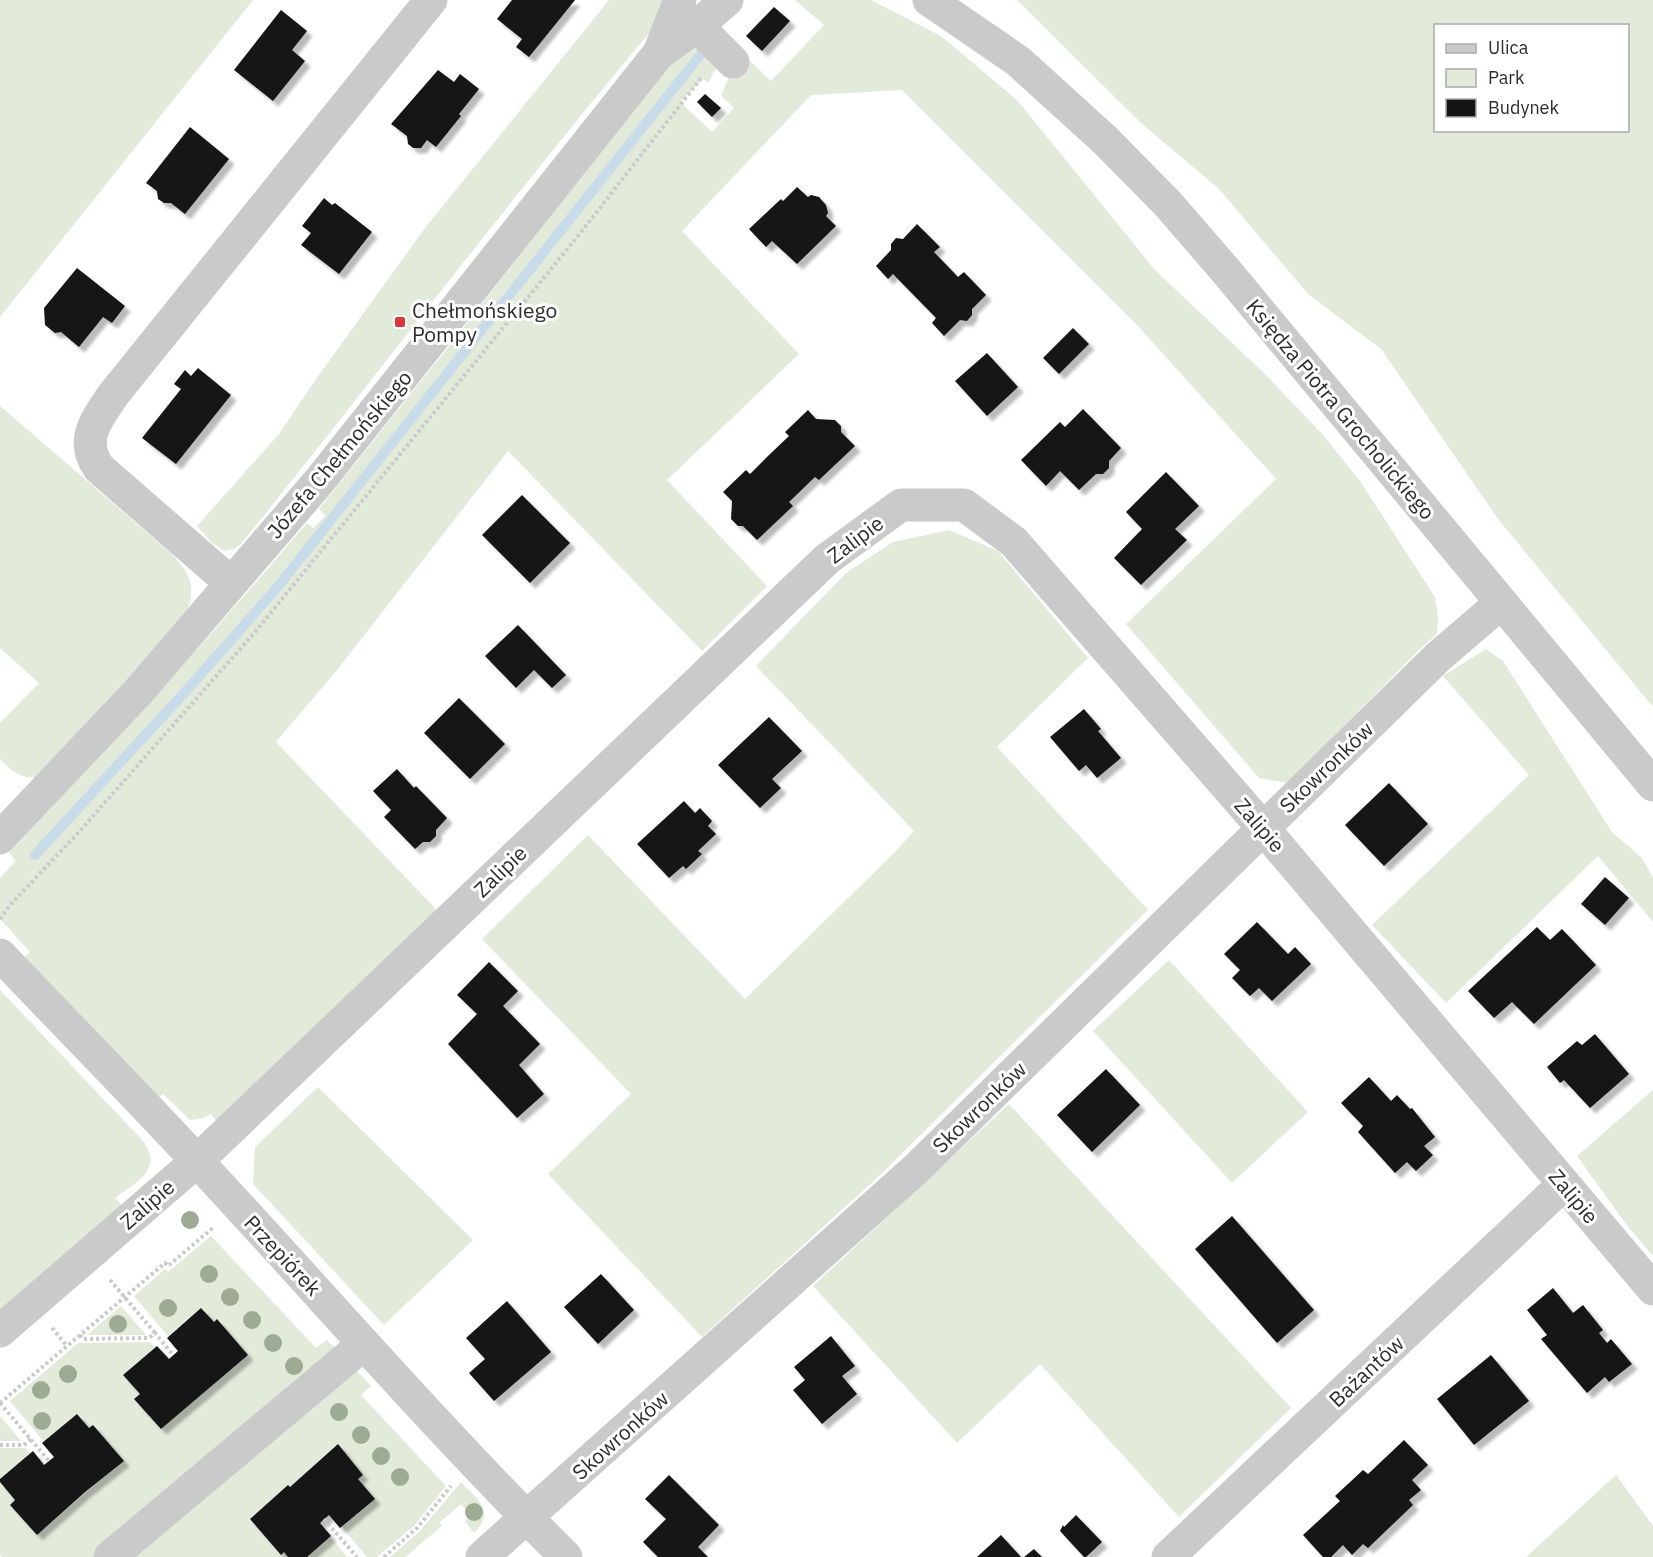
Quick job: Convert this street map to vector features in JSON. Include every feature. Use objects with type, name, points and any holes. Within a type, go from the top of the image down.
[{"type":"street","points":[[231,582],[99,468],[92,458],[89,445],[94,423],[113,395],[431,0]]},
{"type":"street","name":"Józefa Chełmońskiego","points":[[0,838],[138,692],[321,479],[380,407],[573,158],[659,53],[707,34],[727,0]]},
{"type":"street","name":"Księdza Piotra Grocholickiego","points":[[929,0],[1008,52]]},
{"type":"street","name":"Księdza Piotra Grocholickiego","points":[[964,0],[1008,52],[1105,140],[1168,204],[1653,785]]},
{"type":"street","name":"Zalipie","points":[[0,1331],[197,1161],[827,559],[901,505],[964,505],[1014,542],[1263,828],[1653,1289]]},
{"type":"street","name":"Skowronków","points":[[482,1557],[917,1168],[1439,656],[1501,603]]},
{"type":"street","name":"Przepiórek","points":[[0,955],[197,1161],[364,1344],[566,1557]]},
{"type":"street","name":"Bażantów","points":[[1168,1557],[1564,1184]]},
{"type":"street","points":[[110,1557],[364,1344]]},
{"type":"path","points":[[0,920],[10,905],[79,832],[256,631],[578,236],[709,69],[707,34]]},
{"type":"path","points":[[49,1461],[0,1403],[165,1263],[168,1266],[238,1206]]},
{"type":"path","points":[[89,1255],[174,1355]]},
{"type":"path","points":[[50,1325],[67,1346]]},
{"type":"path","points":[[80,1335],[83,1339],[149,1338],[155,1333]]},
{"type":"path","points":[[0,1444],[24,1445],[31,1439]]},
{"type":"path","points":[[384,1557],[417,1528],[456,1482]]},
{"type":"path","points":[[324,1519],[357,1557]]},
{"type":"green space","points":[[0,0],[253,0],[0,317]]},
{"type":"green space","points":[[609,0],[677,0],[511,202],[241,544],[234,549],[224,551],[212,543],[197,526],[279,434],[425,228]]},
{"type":"green space","points":[[795,0],[871,0],[941,36],[1017,100],[1155,270],[1264,373],[1323,435],[1360,481],[1435,597],[1438,617],[1437,634],[1288,783],[1259,778],[1126,624],[1276,479],[1136,324],[902,90],[811,95],[682,231],[799,354],[667,480],[767,586],[702,651],[508,451],[337,670],[276,742],[435,908],[435,927],[218,1123],[211,1114],[204,1118],[190,1120],[163,1094],[155,1101],[22,960],[30,952],[0,919],[0,878],[16,861],[9,853],[160,690],[307,523],[313,528],[325,516],[319,509],[676,54],[697,47],[718,64],[708,83],[703,79],[680,102],[712,132],[734,108],[721,95],[729,77],[747,58],[771,81],[824,25]]},
{"type":"green space","points":[[1017,0],[1653,0],[1653,707],[1498,519],[1381,349],[1308,294],[1219,189],[1141,123]]},
{"type":"green space","points":[[0,406],[172,554],[188,576],[191,589],[186,616],[41,778],[18,774],[0,759],[0,723],[39,683],[0,648]]},
{"type":"green space","points":[[949,530],[998,551],[1088,658],[997,747],[1148,910],[877,1178],[702,1337],[548,1174],[631,1094],[482,939],[588,835],[745,999],[914,831],[756,666],[846,573],[893,542]]},
{"type":"green space","points":[[1486,649],[1503,661],[1612,832],[1641,857],[1653,877],[1653,922],[1598,856],[1446,1003],[1372,925],[1529,775],[1443,676]]},
{"type":"green space","points":[[1169,960],[1308,1112],[1232,1183],[1093,1031]]},
{"type":"green space","points":[[0,990],[143,1141],[149,1151],[150,1160],[149,1167],[139,1181],[115,1198],[122,1206],[0,1311]]},
{"type":"green space","points":[[318,1087],[473,1240],[384,1325],[253,1184],[255,1147]]},
{"type":"green space","points":[[1653,1090],[1653,1256],[1626,1224],[1577,1156]]},
{"type":"green space","points":[[1009,1104],[1291,1408],[1179,1517],[1040,1364],[957,1443],[813,1286]]},
{"type":"green space","points":[[211,1236],[316,1348],[327,1340],[336,1349],[95,1557],[2,1557],[0,1554],[0,1482],[15,1500],[10,1505],[37,1535],[123,1461],[93,1425],[89,1428],[77,1414],[44,1442],[10,1401],[78,1343],[150,1342],[155,1347],[123,1375],[140,1394],[135,1399],[161,1429],[248,1355],[217,1319],[214,1322],[201,1308],[168,1336],[134,1296],[165,1269],[168,1272]]},
{"type":"green space","points":[[121,1306],[146,1335],[87,1335]]},
{"type":"green space","points":[[357,1371],[371,1386],[361,1395],[446,1486],[414,1526],[377,1557],[367,1557],[342,1527],[375,1499],[358,1479],[363,1475],[337,1444],[290,1487],[288,1486],[250,1518],[280,1555],[284,1552],[288,1557],[125,1557]]},
{"type":"green space","points":[[0,1416],[21,1441],[0,1441]]},
{"type":"green space","points":[[0,1448],[26,1448],[30,1453],[0,1479]]},
{"type":"green space","points":[[1616,1475],[1653,1526],[1653,1557],[1526,1557]]},
{"type":"green space","points":[[461,1482],[478,1500],[484,1512],[484,1518],[474,1533],[465,1521],[472,1516],[461,1504],[439,1523],[442,1526],[405,1557],[390,1557],[420,1531]]},
{"type":"green space","points":[[330,1537],[347,1557],[307,1557]]},
{"type":"building","points":[[512,0],[575,0],[529,57],[516,47],[522,39],[497,19]]},
{"type":"building","points":[[774,7],[790,21],[762,51],[746,36]]},
{"type":"building","points":[[281,10],[307,31],[292,50],[305,61],[273,101],[234,70]]},
{"type":"building","points":[[438,70],[454,82],[460,74],[479,89],[436,147],[427,140],[421,148],[413,148],[408,144],[407,136],[391,124]]},
{"type":"building","points":[[705,94],[721,108],[712,117],[697,102]]},
{"type":"building","points":[[190,127],[229,159],[185,214],[171,203],[164,203],[158,199],[157,191],[146,183]]},
{"type":"building","points":[[797,187],[808,197],[811,195],[819,197],[826,205],[828,213],[826,216],[836,226],[797,264],[772,241],[766,247],[749,229]]},
{"type":"building","points":[[324,198],[332,205],[335,203],[372,232],[339,274],[301,245],[311,233],[302,226]]},
{"type":"building","points":[[917,224],[940,247],[934,252],[958,277],[964,272],[986,295],[972,309],[972,315],[967,321],[960,320],[944,336],[932,323],[936,318],[893,274],[888,279],[876,266],[891,250],[891,244],[896,238],[903,239]]},
{"type":"building","points":[[77,268],[125,306],[112,323],[103,317],[79,347],[61,332],[55,333],[45,325],[44,308]]},
{"type":"building","points":[[1073,328],[1089,344],[1059,374],[1043,358]]},
{"type":"building","points":[[987,353],[1018,387],[987,416],[955,381]]},
{"type":"building","points":[[198,368],[231,395],[176,464],[142,438],[181,389],[174,384],[185,370],[191,376]]},
{"type":"building","points":[[1083,409],[1121,448],[1109,461],[1109,468],[1103,474],[1096,474],[1079,490],[1060,471],[1046,486],[1021,460],[1060,422],[1065,427]]},
{"type":"building","points":[[808,410],[816,419],[835,420],[841,426],[841,432],[855,446],[819,480],[815,477],[789,502],[793,506],[757,540],[743,526],[738,526],[731,519],[732,501],[723,492],[746,470],[750,474],[789,436],[785,432]]},
{"type":"building","points":[[1166,472],[1199,506],[1175,529],[1187,540],[1141,585],[1114,558],[1142,529],[1126,512]]},
{"type":"building","points":[[522,495],[570,543],[530,583],[482,535]]},
{"type":"building","points":[[518,625],[566,675],[552,688],[534,670],[516,688],[485,656]]},
{"type":"building","points":[[459,698],[505,744],[470,779],[424,733]]},
{"type":"building","points":[[1084,709],[1101,729],[1098,731],[1121,758],[1097,778],[1086,765],[1079,771],[1050,737]]},
{"type":"building","points":[[769,717],[802,751],[772,779],[781,788],[760,808],[718,765]]},
{"type":"building","points":[[397,769],[447,818],[436,830],[436,836],[430,842],[423,842],[415,849],[384,817],[391,810],[373,791]]},
{"type":"building","points":[[1389,783],[1428,824],[1384,866],[1345,825]]},
{"type":"building","points":[[684,801],[695,813],[700,808],[712,821],[708,826],[716,834],[698,851],[702,854],[686,869],[683,866],[669,878],[637,844]]},
{"type":"building","points":[[1605,877],[1629,898],[1605,925],[1581,904]]},
{"type":"building","points":[[1257,922],[1288,954],[1295,947],[1311,964],[1272,1001],[1259,988],[1250,996],[1232,978],[1240,970],[1224,954]]},
{"type":"building","points":[[1537,927],[1550,940],[1562,929],[1596,965],[1534,1024],[1512,1002],[1494,1018],[1468,991]]},
{"type":"building","points":[[489,962],[518,991],[503,1006],[540,1044],[519,1065],[544,1094],[517,1118],[448,1044],[477,1014],[457,995]]},
{"type":"building","points":[[1595,1034],[1629,1074],[1590,1108],[1564,1080],[1560,1083],[1547,1067],[1577,1041],[1582,1045]]},
{"type":"building","points":[[1106,1069],[1140,1105],[1092,1152],[1057,1115]]},
{"type":"building","points":[[1369,1077],[1391,1101],[1397,1095],[1410,1109],[1412,1108],[1435,1137],[1424,1146],[1433,1155],[1416,1171],[1407,1162],[1395,1173],[1358,1132],[1363,1126],[1341,1103]]},
{"type":"building","points":[[1232,1216],[1314,1310],[1277,1343],[1195,1249]]},
{"type":"building","points":[[601,1274],[634,1310],[598,1344],[564,1307]]},
{"type":"building","points":[[1553,1288],[1573,1313],[1583,1305],[1603,1330],[1599,1333],[1607,1343],[1611,1339],[1632,1364],[1609,1382],[1605,1377],[1587,1393],[1541,1339],[1547,1335],[1527,1310]]},
{"type":"building","points":[[507,1301],[551,1352],[494,1401],[469,1373],[485,1359],[466,1338]]},
{"type":"building","points":[[201,1308],[214,1322],[217,1319],[248,1355],[161,1429],[134,1399],[140,1394],[123,1375],[157,1346],[169,1359],[178,1351],[167,1338]]},
{"type":"building","points":[[831,1336],[855,1366],[842,1376],[857,1394],[822,1424],[793,1390],[805,1380],[794,1367]]},
{"type":"building","points":[[1491,1355],[1529,1401],[1474,1445],[1437,1399]]},
{"type":"building","points":[[77,1414],[89,1428],[93,1425],[124,1461],[37,1535],[10,1505],[15,1500],[0,1479],[33,1451],[44,1465],[54,1457],[42,1443]]},
{"type":"building","points":[[1404,1440],[1428,1465],[1412,1480],[1421,1490],[1409,1500],[1413,1505],[1368,1548],[1363,1544],[1352,1555],[1343,1545],[1331,1557],[1323,1557],[1303,1535],[1340,1501],[1335,1496],[1363,1470],[1368,1474]]},
{"type":"building","points":[[338,1444],[363,1475],[358,1479],[375,1499],[340,1528],[329,1515],[320,1523],[331,1536],[307,1557],[288,1557],[284,1552],[281,1555],[250,1519]]},
{"type":"building","points":[[669,1475],[719,1525],[698,1547],[708,1557],[658,1557],[643,1542],[666,1519],[645,1499]]},
{"type":"building","points":[[1076,1515],[1102,1542],[1086,1557],[1060,1531],[1063,1525],[1064,1527]]},
{"type":"building","points":[[1001,1535],[1021,1557],[977,1557]]},
{"type":"building","points":[[1034,1549],[1042,1557],[1024,1557]]},
{"type":"waterway","points":[[35,855],[276,589],[705,49]]},
{"type":"place","name":"Chełmońskiego Pompy","points":[[400,322]]}]
